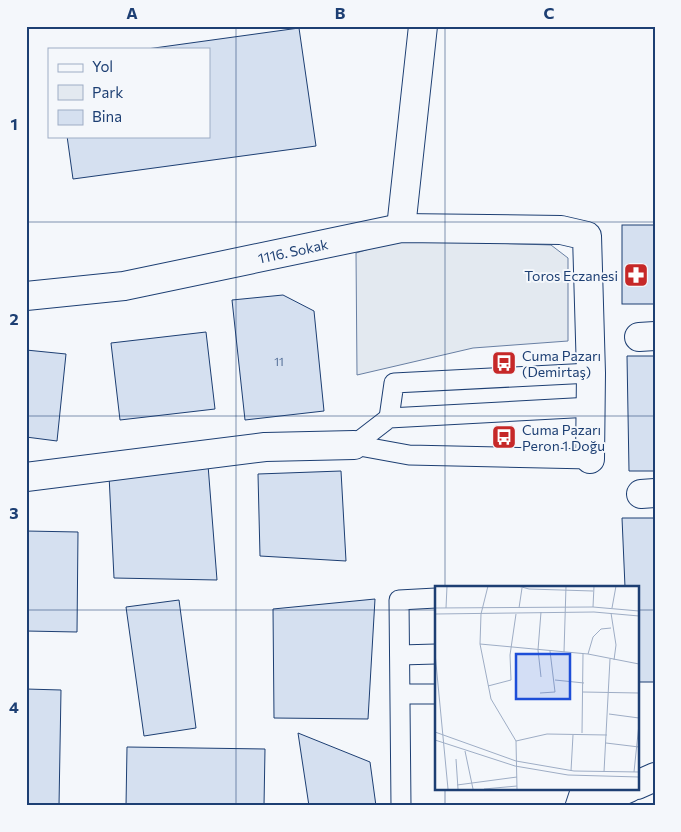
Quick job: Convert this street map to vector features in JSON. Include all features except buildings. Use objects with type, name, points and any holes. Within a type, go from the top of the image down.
[{"type":"street","points":[[401,228],[423,26]]},
{"type":"street","name":"1116. Sokak","points":[[26,296],[124,286],[401,228],[561,230],[586,236],[591,373]]},
{"type":"street","points":[[590,459],[591,373]]},
{"type":"street","points":[[26,477],[265,448],[354,445]]},
{"type":"street","points":[[638,785],[655,777]]},
{"type":"street","points":[[588,806],[624,790]]},
{"type":"lane","points":[[389,418],[394,383],[591,373]]},
{"type":"lane","points":[[354,445],[389,418],[591,407]]},
{"type":"lane","points":[[354,445],[409,455],[590,459]]},
{"type":"lane","points":[[401,806],[399,600],[435,598]]},
{"type":"lane","points":[[400,655],[435,654]]},
{"type":"lane","points":[[401,694],[435,694]]},
{"type":"lane","points":[[575,806],[580,790]]},
{"type":"green space","points":[[399,240],[551,245],[568,258],[568,341],[473,348],[357,375],[356,253]]},
{"type":"place","name":"Toros Eczanesi","points":[[636,275]]},
{"type":"place","name":"Cuma Pazarı (Demirtaş)","points":[[504,363]]},
{"type":"place","name":"Cuma Pazarı Peron 1 Doğu","points":[[504,437]]}]
